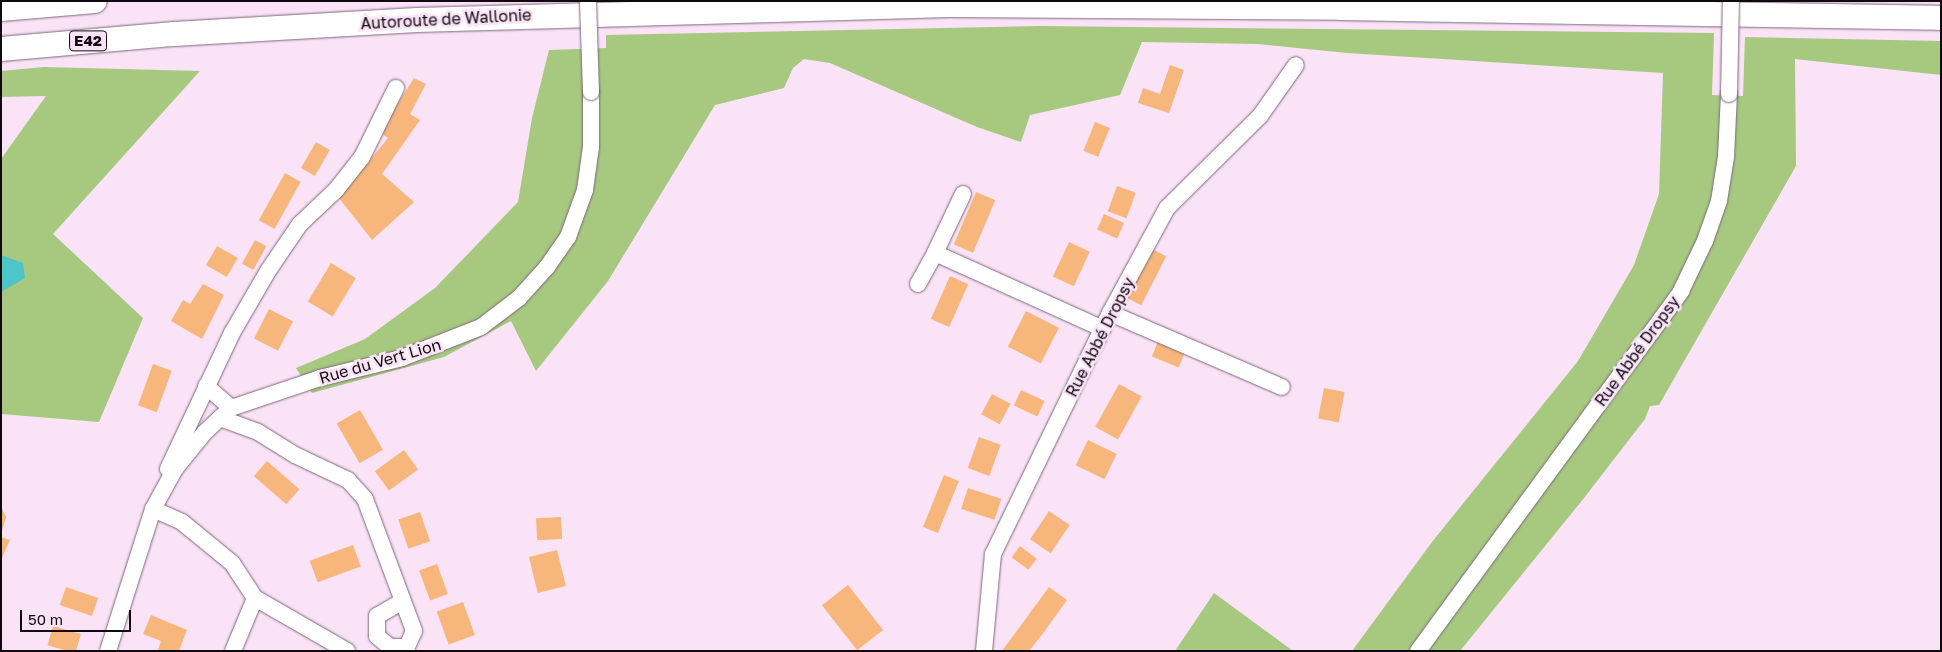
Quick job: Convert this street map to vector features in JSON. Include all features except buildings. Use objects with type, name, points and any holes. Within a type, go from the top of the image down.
[{"type":"highway","points":[[1,9],[95,1]]},
{"type":"highway","name":"Autoroute de Wallonie","points":[[1,49],[174,34],[417,20],[940,6],[1331,8],[1941,18]]},
{"type":"street","name":"Rue du Vert Lion","points":[[225,413],[320,378],[437,346],[481,327],[519,298],[547,267],[568,237],[585,190],[591,147],[588,1]]},
{"type":"street","name":"Rue Abbé Dropsy","points":[[1418,651],[1681,291],[1701,249],[1719,201],[1726,157],[1731,1]]},
{"type":"street","name":"Rue Abbé Dropsy","points":[[984,651],[993,554],[1110,313],[1167,208],[1260,116],[1296,64]]},
{"type":"street","points":[[167,483],[168,466],[232,333],[300,224],[336,190],[362,157],[396,88]]},
{"type":"street","points":[[918,284],[936,254],[963,194]]},
{"type":"street","points":[[936,254],[1103,329]]},
{"type":"street","points":[[1110,313],[1282,387]]},
{"type":"street","points":[[206,386],[225,413],[295,455],[348,480],[366,499],[401,602]]},
{"type":"street","points":[[108,651],[153,509],[181,462],[225,413]]},
{"type":"street","points":[[153,509],[182,522],[232,563],[255,598],[346,651]]},
{"type":"street","points":[[233,651],[255,598]]},
{"type":"green space","points":[[1039,26],[1714,33],[1712,95],[1743,96],[1745,37],[1941,41],[1941,75],[1795,59],[1796,166],[1659,405],[1650,406],[1645,419],[1584,498],[1460,651],[1352,651],[1432,542],[1578,361],[1634,265],[1659,194],[1663,73],[1347,53],[1258,44],[1142,42],[1120,95],[1030,115],[1021,142],[977,127],[830,63],[804,59],[793,68],[784,88],[715,105],[608,281],[536,371],[511,321],[444,357],[312,393],[296,368],[365,339],[435,288],[518,202],[532,118],[549,50],[606,48],[606,35]]},
{"type":"green space","points":[[44,67],[200,71],[53,234],[143,318],[99,422],[1,414],[1,159],[46,96],[1,97],[1,71]]},
{"type":"green space","points":[[1214,593],[1293,651],[1175,651]]},
{"type":"water","points":[[1,255],[23,263],[25,278],[1,292]]}]
